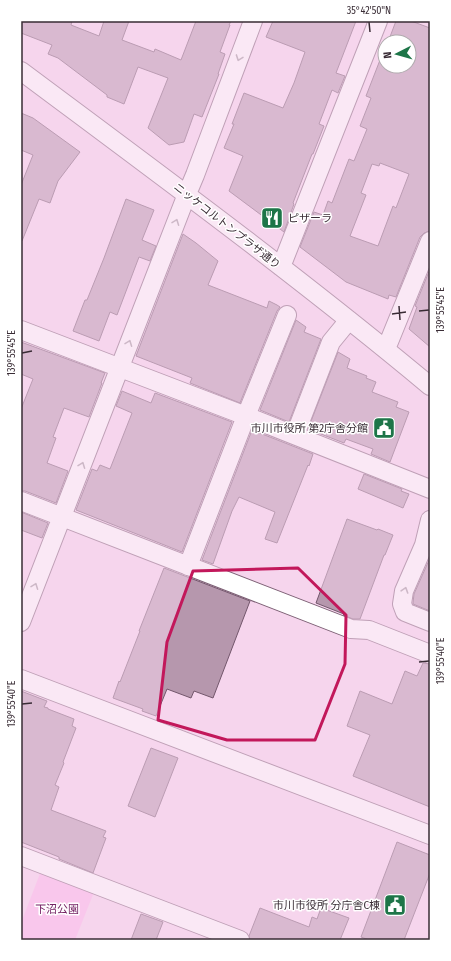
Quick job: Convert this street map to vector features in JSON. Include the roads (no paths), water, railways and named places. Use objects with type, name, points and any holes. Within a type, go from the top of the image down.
[{"type":"street","points":[[21,622],[186,194],[198,167],[253,21]]},
{"type":"street","points":[[281,267],[378,21]]},
{"type":"street","name":"ニッケコルトンプラザ通り","points":[[21,71],[281,267],[386,349],[430,386]]},
{"type":"street","points":[[386,349],[430,241]]},
{"type":"street","points":[[188,566],[246,416],[287,316]]},
{"type":"street","points":[[295,435],[331,342],[349,320]]},
{"type":"street","points":[[21,330],[295,435],[430,489]]},
{"type":"street","points":[[21,501],[351,629],[369,630],[430,654]]},
{"type":"street","points":[[430,520],[426,545],[416,571],[404,591],[402,604],[405,612],[430,622]]},
{"type":"street","points":[[21,679],[430,835]]},
{"type":"street","points":[[21,856],[240,940]]},
{"type":"place","name":"ピザーラ","points":[[272,218]]},
{"type":"place","name":"市川市役所 第2庁舎分館","points":[[384,428]]},
{"type":"place","name":"市川市役所 分庁舎C棟","points":[[395,905]]},
{"type":"park label","name":"下沼公園","points":[[57,909]]}]
